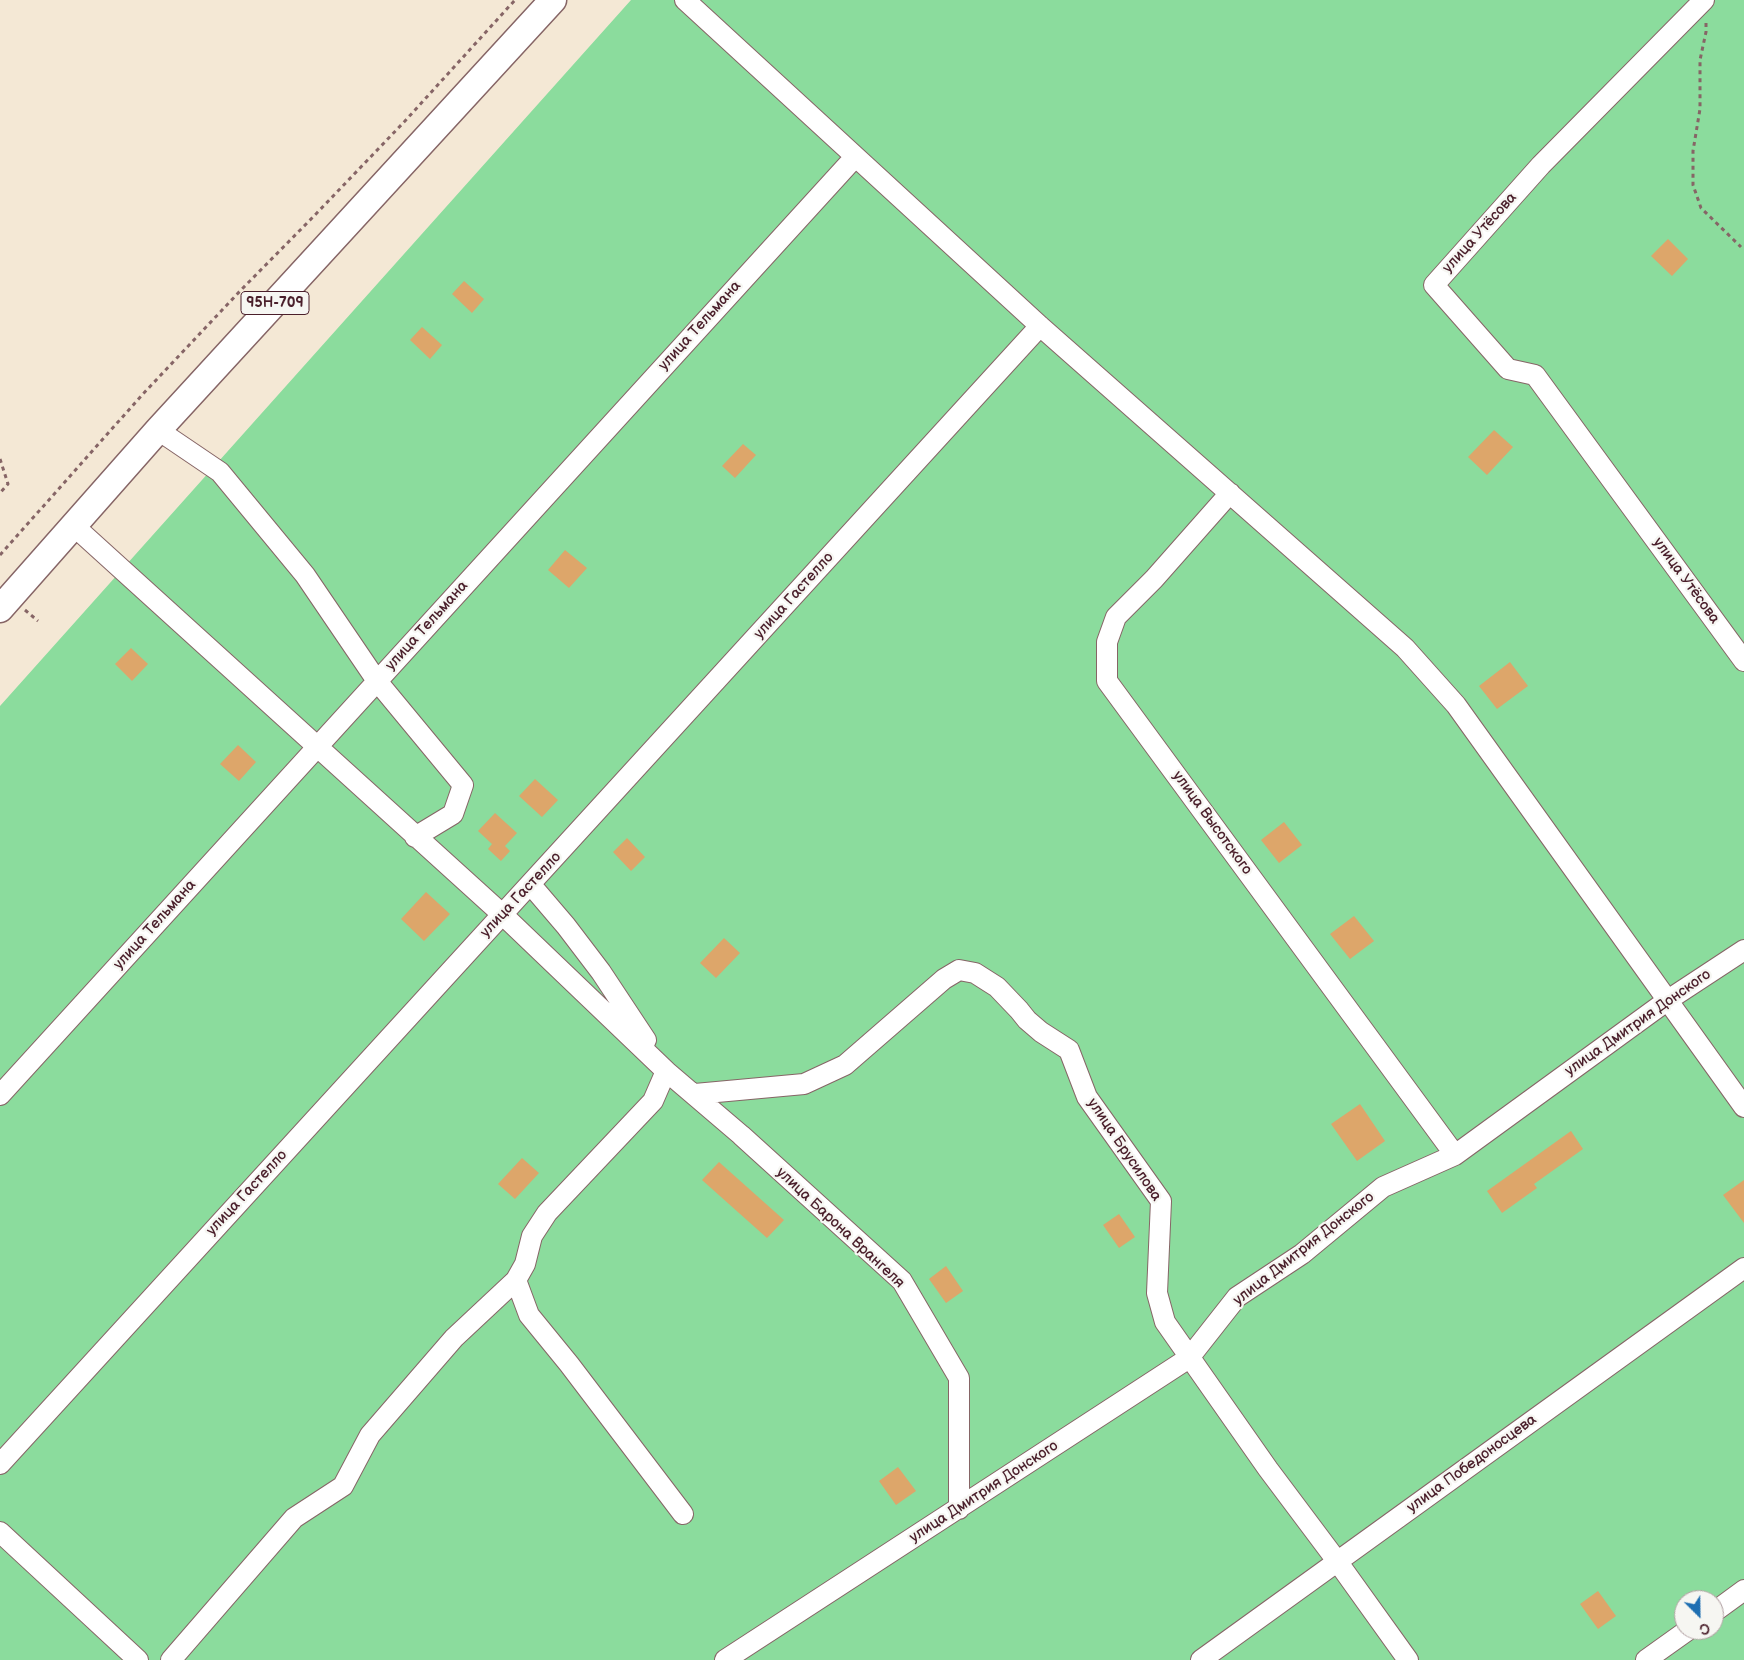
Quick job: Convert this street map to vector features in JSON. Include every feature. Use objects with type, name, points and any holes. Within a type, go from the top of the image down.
[{"type":"main road","name":"95Н-709","points":[[0,609],[158,430],[554,0]]},
{"type":"street","points":[[685,0],[1040,326],[1405,648],[1456,706],[1744,1107]]},
{"type":"street","name":"улица Утёсова","points":[[1705,8],[1541,165],[1434,286],[1508,369],[1535,375],[1744,661]]},
{"type":"street","name":"улица Тельмана","points":[[0,1095],[855,157]]},
{"type":"street","name":"улица Гастелло","points":[[0,1464],[1040,326]]},
{"type":"street","points":[[158,430],[220,472],[305,575],[377,681],[463,785],[453,814],[415,837]]},
{"type":"street","name":"улица Высотского","points":[[1230,493],[1154,578],[1116,616],[1107,642],[1107,681],[1455,1155]]},
{"type":"street","points":[[74,526],[503,915],[666,1071]]},
{"type":"street","points":[[531,885],[566,926],[601,972],[666,1071]]},
{"type":"street","name":"улица Дмитрия Донского","points":[[725,1660],[1189,1358],[1237,1297],[1302,1254],[1383,1187],[1455,1155],[1668,1000],[1744,950]]},
{"type":"street","name":"улица Брусилова","points":[[695,1094],[804,1084],[845,1065],[944,978],[959,970],[975,973],[997,987],[1027,1020],[1041,1032],[1069,1050],[1088,1097],[1162,1202],[1157,1293],[1165,1322],[1268,1469],[1408,1660]]},
{"type":"street","points":[[171,1660],[294,1518],[342,1486],[370,1435],[454,1338],[516,1280],[525,1264],[532,1236],[547,1212],[653,1101],[666,1071]]},
{"type":"street","name":"улица Барона Врангеля","points":[[666,1071],[695,1094],[902,1281],[959,1378],[959,1509]]},
{"type":"street","name":"улица Победоносцева","points":[[1201,1660],[1744,1268]]},
{"type":"street","points":[[516,1280],[529,1315],[569,1364],[683,1514]]},
{"type":"street","points":[[0,1532],[138,1660]]},
{"type":"street","points":[[1724,1605],[1744,1590]]},
{"type":"street","points":[[1646,1660],[1674,1640]]},
{"type":"path","points":[[0,554],[142,395],[405,121],[515,0]]},
{"type":"path","points":[[1705,8],[1706,32],[1700,60],[1700,109],[1693,151],[1693,185],[1701,208],[1741,247]]},
{"type":"path","points":[[0,459],[8,484],[0,493]]},
{"type":"green space","points":[[631,0],[1744,0],[1744,1660],[0,1660],[0,706]]},
{"type":"building","points":[[1668,239],[1688,259],[1672,276],[1651,256]]},
{"type":"building","points":[[464,281],[484,299],[472,313],[452,294]]},
{"type":"building","points":[[422,327],[442,345],[430,359],[410,340]]},
{"type":"building","points":[[1494,430],[1513,447],[1487,475],[1468,457]]},
{"type":"building","points":[[743,444],[756,455],[735,478],[722,466]]},
{"type":"building","points":[[565,550],[587,568],[569,588],[548,570]]},
{"type":"building","points":[[131,648],[148,664],[132,681],[115,664]]},
{"type":"building","points":[[1510,662],[1528,686],[1497,709],[1479,686]]},
{"type":"building","points":[[238,745],[256,762],[239,781],[220,764]]},
{"type":"building","points":[[535,779],[558,800],[542,817],[519,796]]},
{"type":"building","points":[[495,813],[517,833],[505,846],[510,851],[501,861],[488,849],[492,844],[478,831]]},
{"type":"building","points":[[1284,822],[1302,845],[1279,863],[1261,840]]},
{"type":"building","points":[[627,838],[645,857],[631,871],[613,852]]},
{"type":"building","points":[[426,892],[450,914],[424,941],[401,919]]},
{"type":"building","points":[[1354,916],[1374,941],[1350,959],[1330,934]]},
{"type":"building","points":[[724,938],[740,953],[716,978],[700,963]]},
{"type":"building","points":[[1360,1104],[1385,1141],[1357,1161],[1331,1124]]},
{"type":"building","points":[[1571,1131],[1583,1149],[1534,1184],[1537,1188],[1502,1213],[1487,1191]]},
{"type":"building","points":[[522,1158],[539,1173],[515,1199],[498,1184]]},
{"type":"building","points":[[719,1162],[784,1220],[767,1238],[702,1180]]},
{"type":"building","points":[[1744,1180],[1744,1223],[1723,1195]]},
{"type":"building","points":[[1119,1214],[1135,1237],[1119,1248],[1103,1225]]},
{"type":"building","points":[[946,1266],[963,1291],[946,1303],[929,1279]]},
{"type":"building","points":[[898,1467],[916,1491],[896,1505],[879,1481]]},
{"type":"building","points":[[1598,1591],[1616,1616],[1598,1629],[1580,1604]]}]
